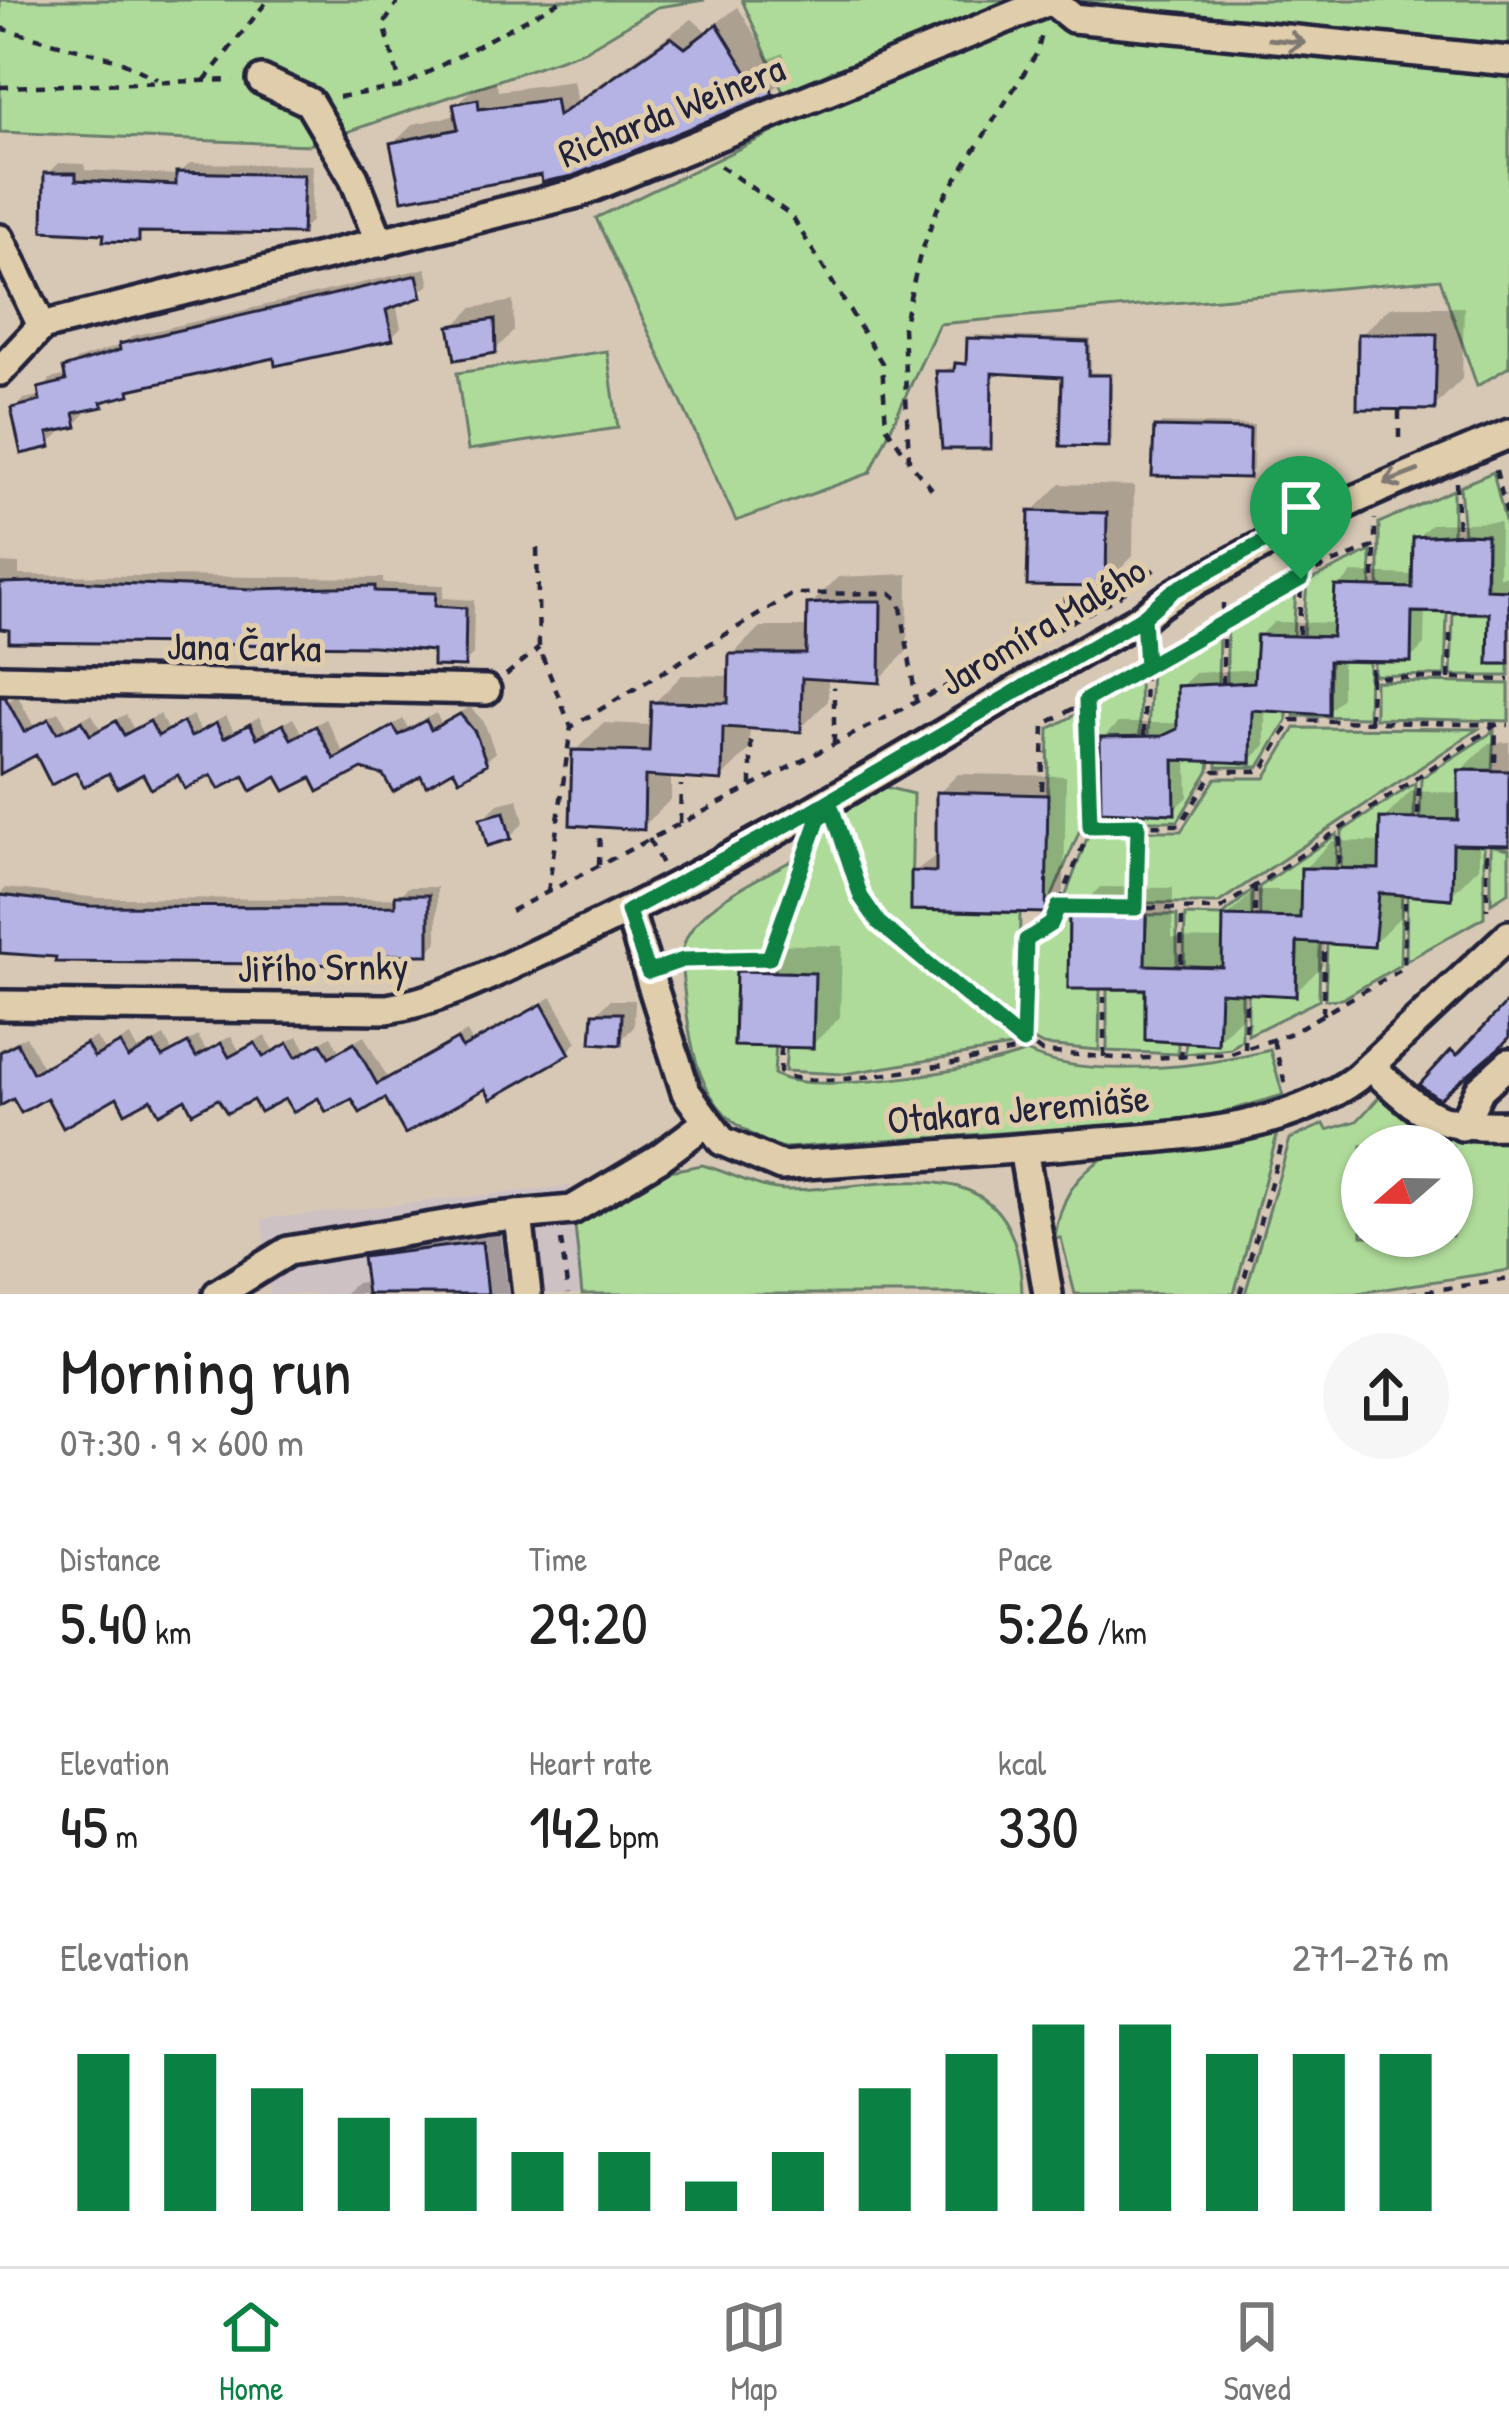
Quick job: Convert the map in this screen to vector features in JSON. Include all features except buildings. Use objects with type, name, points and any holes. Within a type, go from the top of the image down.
[{"type":"street","points":[[1049,6],[1073,18],[1509,61]]},
{"type":"street","name":"Richarda Weinera","points":[[42,326],[578,193],[884,64],[1049,6]]},
{"type":"street","points":[[262,80],[309,102],[354,178],[380,243]]},
{"type":"street","points":[[0,239],[42,326],[0,371]]},
{"type":"street","name":"Jaromíra Malého","points":[[628,911],[812,811],[958,721],[1143,617],[1173,591],[1304,520],[1509,434]]},
{"type":"street","name":"Jana Čarka","points":[[0,679],[486,690]]},
{"type":"street","name":"Otakara Jeremiáše","points":[[628,911],[686,1092],[722,1141],[781,1166],[1186,1134],[1293,1112],[1330,1097],[1370,1066],[1509,935]]},
{"type":"street","name":"Jiřího Srnky","points":[[0,1005],[387,1009],[436,1001],[628,911]]},
{"type":"street","points":[[1462,1125],[1480,1089],[1509,1063]]},
{"type":"street","points":[[1370,1066],[1428,1118],[1458,1125]]},
{"type":"street","points":[[218,1294],[288,1251],[572,1210],[659,1158],[706,1123]]},
{"type":"street","points":[[1473,1126],[1509,1125]]},
{"type":"street","points":[[1023,1148],[1048,1294]]},
{"type":"street","points":[[518,1215],[527,1294]]},
{"type":"path","points":[[204,81],[268,0]]},
{"type":"path","points":[[399,0],[384,24],[401,87]]},
{"type":"path","points":[[309,102],[401,87],[562,0]]},
{"type":"path","points":[[909,461],[903,327],[919,260],[938,207],[1037,53],[1049,6]]},
{"type":"path","points":[[0,28],[118,60],[162,82]]},
{"type":"path","points":[[0,87],[262,80]]},
{"type":"path","points":[[698,146],[735,179],[790,215],[882,363],[886,426],[932,489]]},
{"type":"path","points":[[1399,411],[1400,445]]},
{"type":"path","points":[[1495,464],[1509,523]]},
{"type":"path","points":[[1456,482],[1458,536]]},
{"type":"path","points":[[1374,578],[1375,518]]},
{"type":"path","points":[[1299,634],[1304,520]]},
{"type":"path","points":[[1042,790],[1044,725],[1301,579],[1375,546]]},
{"type":"path","points":[[537,548],[539,648],[571,728],[548,892]]},
{"type":"path","points":[[511,911],[1117,598],[1160,566]]},
{"type":"path","points":[[1223,567],[1223,684]]},
{"type":"path","points":[[1066,589],[1066,624]]},
{"type":"path","points":[[571,728],[793,594],[891,593],[899,601],[916,700]]},
{"type":"path","points":[[1143,617],[1144,735]]},
{"type":"path","points":[[1449,679],[1450,629]]},
{"type":"path","points":[[486,690],[539,648]]},
{"type":"path","points":[[1370,722],[1372,665]]},
{"type":"path","points":[[1371,677],[1509,680]]},
{"type":"path","points":[[834,687],[834,743]]},
{"type":"path","points":[[782,1047],[780,1072],[788,1078],[847,1079],[1020,1051],[1026,940],[1051,924],[1090,826],[1086,700]]},
{"type":"path","points":[[1090,826],[1180,825],[1214,767],[1262,771],[1292,717],[1509,725]]},
{"type":"path","points":[[1495,763],[1496,724]]},
{"type":"path","points":[[1058,907],[1220,909],[1496,724]]},
{"type":"path","points":[[751,735],[751,786]]},
{"type":"path","points":[[1418,815],[1419,776]]},
{"type":"path","points":[[680,823],[681,784]]},
{"type":"path","points":[[832,809],[861,897],[879,923],[1023,1042],[1042,1052],[1181,1059],[1272,1040],[1404,968],[1405,902]]},
{"type":"path","points":[[1136,908],[1138,814]]},
{"type":"path","points":[[1339,864],[1340,829]]},
{"type":"path","points":[[599,865],[600,832]]},
{"type":"path","points":[[768,973],[769,958],[812,838]]},
{"type":"path","points":[[1487,854],[1487,910]]},
{"type":"path","points":[[1255,885],[1255,914]]},
{"type":"path","points":[[1181,909],[1181,962]]},
{"type":"path","points":[[1323,1016],[1324,949]]},
{"type":"path","points":[[648,972],[683,960],[769,958]]},
{"type":"path","points":[[1245,1049],[1246,996]]},
{"type":"path","points":[[1104,1057],[1105,997]]},
{"type":"path","points":[[1272,1040],[1285,1083]]},
{"type":"path","points":[[1181,1059],[1182,1045]]},
{"type":"path","points":[[1240,1294],[1293,1112]]},
{"type":"path","points":[[1408,1294],[1509,1279]]},
{"type":"shaded area","points":[[570,1186],[582,1294],[270,1294],[262,1219]]},
{"type":"green space","points":[[0,0],[705,0],[658,7],[584,51],[309,145],[0,132]]},
{"type":"green space","points":[[742,0],[1509,0],[1509,367],[1477,386],[1440,279],[939,324],[870,473],[736,521],[596,218],[796,121]]},
{"type":"green space","points":[[607,351],[618,428],[468,450],[457,373]]},
{"type":"green space","points":[[1493,472],[1509,537],[1509,590],[1487,590],[1487,536],[1464,535],[1460,486]]},
{"type":"green space","points":[[1453,490],[1453,539],[1416,588],[1379,587],[1379,523]]},
{"type":"green space","points":[[1371,551],[1371,587],[1335,587],[1337,637],[1303,636],[1307,582]]},
{"type":"green space","points":[[1296,588],[1293,636],[1256,636],[1259,686],[1227,686],[1227,628]]},
{"type":"green space","points":[[1408,612],[1447,613],[1445,676],[1374,675],[1374,662],[1411,662]]},
{"type":"green space","points":[[1453,613],[1493,614],[1488,664],[1509,664],[1509,676],[1451,676]]},
{"type":"green space","points":[[1219,632],[1218,686],[1178,686],[1181,737],[1148,736],[1151,669]]},
{"type":"green space","points":[[1330,661],[1369,662],[1368,717],[1294,716],[1294,711],[1329,714]]},
{"type":"green space","points":[[1139,677],[1140,736],[1100,738],[1101,811],[1134,811],[1134,822],[1093,822],[1092,703]]},
{"type":"green space","points":[[1375,681],[1509,684],[1509,721],[1375,718]]},
{"type":"green space","points":[[1086,709],[1082,825],[1045,913],[1049,729]]},
{"type":"green space","points":[[1252,710],[1287,711],[1287,720],[1259,767],[1217,767],[1217,760],[1251,764]]},
{"type":"green space","points":[[1295,728],[1478,729],[1218,903],[1141,903],[1143,831],[1181,831],[1216,778],[1265,778]]},
{"type":"green space","points":[[1494,731],[1492,770],[1458,770],[1461,820],[1420,819],[1421,778]]},
{"type":"green space","points":[[1174,760],[1210,760],[1209,770],[1178,821],[1142,821],[1142,811],[1174,814]]},
{"type":"green space","points":[[1415,783],[1414,820],[1380,820],[1382,869],[1341,868],[1342,831]]},
{"type":"green space","points":[[885,787],[913,794],[911,910],[1020,913],[1018,1030],[884,918],[866,894],[841,817],[843,810]]},
{"type":"green space","points":[[823,819],[856,900],[875,926],[1016,1046],[844,1074],[785,1071],[787,1043],[813,1048],[814,974],[787,972],[775,977],[775,959]]},
{"type":"green space","points":[[1090,830],[1133,831],[1132,903],[1063,903]]},
{"type":"green space","points":[[1337,834],[1336,868],[1301,869],[1304,918],[1260,918],[1259,887]]},
{"type":"green space","points":[[1453,844],[1484,845],[1484,917],[1406,961],[1407,895],[1451,899]]},
{"type":"green space","points":[[1491,845],[1509,849],[1509,892],[1491,903]]},
{"type":"green space","points":[[802,855],[765,953],[682,954],[687,937],[711,909]]},
{"type":"green space","points":[[1252,890],[1252,917],[1223,917],[1226,967],[1184,966],[1185,915],[1222,916]]},
{"type":"green space","points":[[1375,894],[1402,894],[1400,965],[1342,999],[1325,1000],[1327,943],[1374,947]]},
{"type":"green space","points":[[1060,914],[1069,914],[1068,988],[1100,989],[1099,1050],[1043,1045],[1028,1037],[1031,941],[1054,928]]},
{"type":"green space","points":[[1147,915],[1177,915],[1177,966],[1142,965]]},
{"type":"green space","points":[[1297,942],[1320,943],[1319,1000],[1248,1035],[1248,992],[1296,996]]},
{"type":"green space","points":[[765,961],[765,976],[736,971],[734,1045],[776,1043],[774,1074],[793,1081],[898,1078],[1026,1052],[1080,1066],[1147,1068],[1270,1050],[1283,1095],[1201,1119],[784,1148],[753,1135],[713,1099],[693,1051],[681,963]]},
{"type":"green space","points":[[1107,989],[1148,990],[1145,1040],[1178,1041],[1178,1054],[1107,1051]]},
{"type":"green space","points":[[1219,991],[1242,992],[1242,1040],[1231,1049],[1185,1054],[1186,1041],[1218,1045]]},
{"type":"green space","points":[[1387,1089],[1429,1125],[1344,1125],[1357,1121]]},
{"type":"green space","points":[[1324,1124],[1327,1130],[1341,1126],[1341,1257],[1473,1257],[1473,1134],[1509,1134],[1509,1270],[1352,1294],[1245,1294],[1290,1139]]},
{"type":"green space","points":[[1277,1135],[1234,1294],[1075,1294],[1061,1238],[1055,1238],[1071,1190],[1096,1163],[1108,1155]]},
{"type":"green space","points":[[702,1165],[778,1189],[908,1182],[943,1184],[974,1193],[999,1213],[1015,1245],[1022,1294],[582,1294],[575,1226],[664,1172]]},
{"type":"route","points":[[1301,579],[1146,666],[1143,617],[893,759],[812,811],[628,911],[648,972],[683,960],[769,958],[819,818],[832,809],[861,897],[879,923],[1023,1042],[1026,940],[1051,924],[1058,907],[1136,908],[1138,825],[1090,826],[1086,700],[1146,666],[1143,617],[1173,591],[1304,520],[1301,579]]}]
